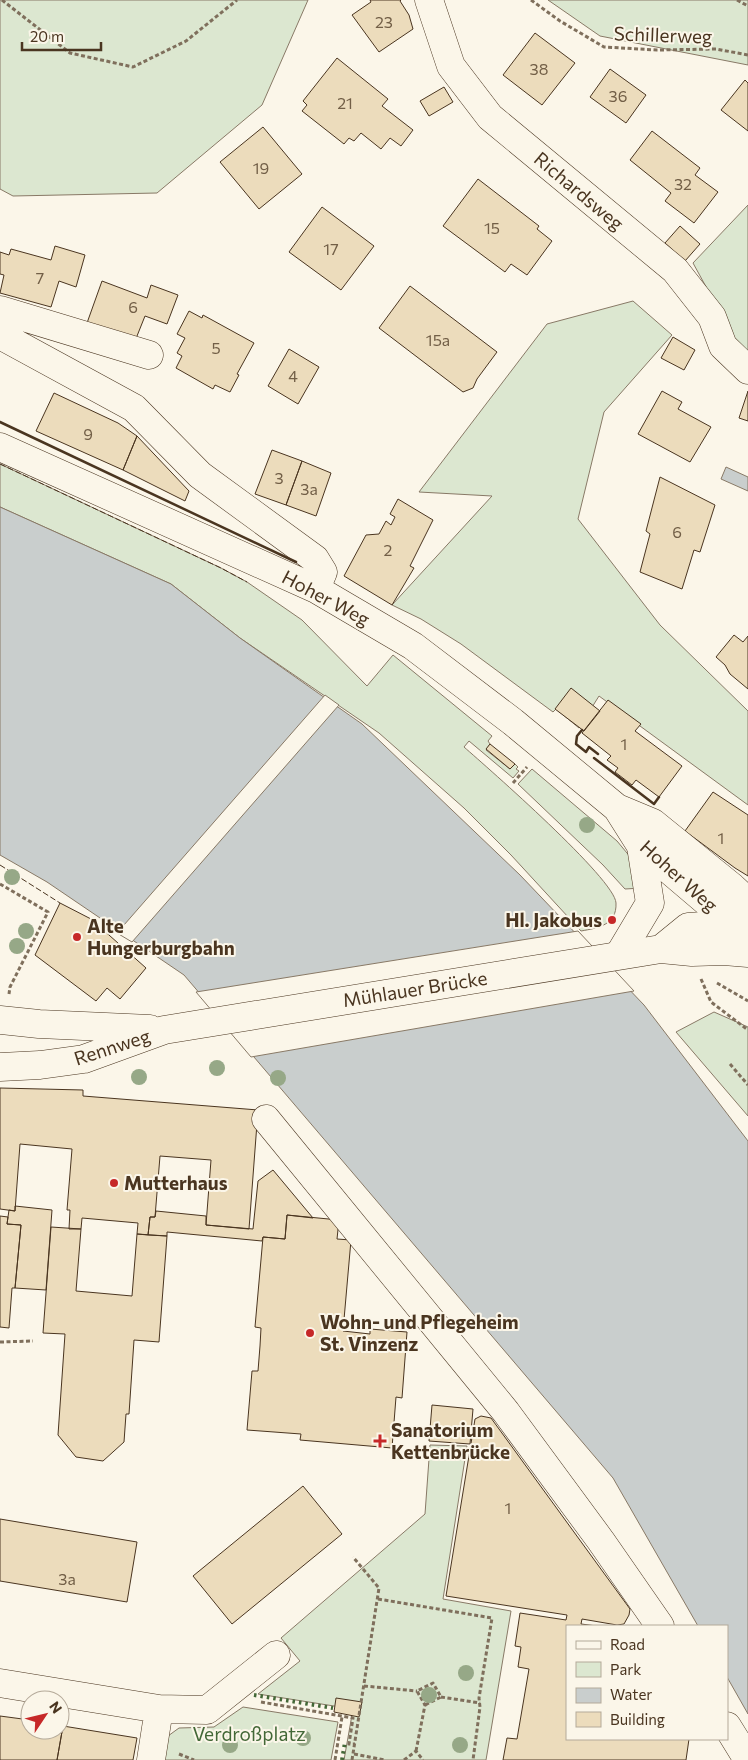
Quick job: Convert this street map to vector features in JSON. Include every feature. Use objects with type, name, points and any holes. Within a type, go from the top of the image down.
[{"type":"street","name":"Richardsweg","points":[[429,0],[451,66],[490,117],[675,270],[712,317],[723,346],[748,370]]},
{"type":"street","points":[[0,310],[149,354]]},
{"type":"street","points":[[0,335],[134,408],[200,475],[320,564],[323,572],[316,589]]},
{"type":"street","name":"Hoher Weg","points":[[0,448],[316,589],[413,646],[513,722],[616,808],[642,846],[744,922]]},
{"type":"street","name":"Hoher Weg","points":[[616,808],[653,823],[732,887],[744,922]]},
{"type":"street","points":[[619,955],[650,903],[642,846]]},
{"type":"street","points":[[661,949],[688,927],[744,922]]},
{"type":"street","name":"Mühlauer Brücke","points":[[210,1022],[661,949],[692,952],[724,951],[748,953]]},
{"type":"street","name":"Rennweg","points":[[4,1009],[39,1024],[164,1030]]},
{"type":"street","name":"Rennweg","points":[[0,1067],[40,1065],[84,1059],[164,1030],[210,1022]]},
{"type":"street","points":[[266,1119],[506,1412],[601,1541],[659,1625]]},
{"type":"street","points":[[0,1683],[159,1709],[207,1710],[276,1655]]},
{"type":"street","points":[[150,1760],[159,1709]]},
{"type":"street","points":[[728,1728],[748,1760]]},
{"type":"path","points":[[2,0],[70,53],[133,67],[186,41],[238,0]]},
{"type":"path","name":"Schillerweg","points":[[531,0],[560,21],[604,47],[657,50],[716,49],[748,55]]},
{"type":"path","points":[[737,0],[748,6]]},
{"type":"path","points":[[513,783],[528,766]]},
{"type":"path","points":[[0,884],[48,912],[10,987],[4,1009]]},
{"type":"path","points":[[701,980],[711,1002],[748,1030]]},
{"type":"path","points":[[717,983],[748,1001]]},
{"type":"path","points":[[730,1064],[748,1085]]},
{"type":"path","points":[[0,1342],[33,1341]]},
{"type":"path","points":[[352,1760],[379,1588],[353,1558]]},
{"type":"path","points":[[378,1599],[492,1618],[479,1698],[473,1760]]},
{"type":"path","points":[[364,1686],[418,1691],[433,1683],[441,1697]]},
{"type":"path","points":[[404,1760],[416,1751],[425,1705],[418,1691]]},
{"type":"path","points":[[226,1696],[353,1718],[349,1744],[355,1744]]},
{"type":"path","points":[[425,1705],[441,1697],[480,1703]]},
{"type":"path","points":[[335,1760],[342,1717]]},
{"type":"path","points":[[416,1751],[423,1760]]},
{"type":"path","points":[[353,1754],[385,1760]]},
{"type":"green space","points":[[0,0],[308,0],[262,105],[157,193],[13,196],[0,189]]},
{"type":"green space","points":[[548,0],[748,0],[748,65],[600,36]]},
{"type":"green space","points":[[748,205],[748,354],[739,347],[693,263]]},
{"type":"green space","points":[[633,301],[672,335],[604,412],[578,519],[660,625],[748,711],[748,805],[599,696],[579,728],[556,709],[553,712],[461,644],[421,619],[392,605],[492,496],[419,492],[547,324]]},
{"type":"green space","points":[[0,464],[247,582],[302,620],[367,686],[393,655],[492,736],[488,741],[490,744],[486,750],[510,769],[515,764],[518,767],[516,769],[519,771],[513,778],[469,741],[464,747],[549,824],[595,871],[610,890],[616,903],[610,921],[600,927],[581,931],[511,855],[464,808],[379,733],[240,638],[171,584],[0,507]]},
{"type":"green space","points":[[532,769],[617,841],[632,859],[642,888],[625,889],[603,865],[518,784]]},
{"type":"green space","points":[[714,1012],[748,1027],[748,1116],[676,1032]]},
{"type":"green space","points":[[430,1445],[467,1446],[443,1599],[511,1611],[486,1760],[344,1760],[353,1709],[258,1694],[300,1661],[281,1638],[425,1514]]},
{"type":"green space","name":"Verdroßplatz","points":[[243,1707],[338,1722],[331,1760],[164,1760],[168,1736],[179,1728],[214,1727]]},
{"type":"water","points":[[726,467],[748,477],[748,491],[721,479]]},
{"type":"water","points":[[0,507],[171,584],[240,638],[362,724],[520,875],[644,1005],[748,1141],[748,1714],[728,1679],[728,1625],[697,1625],[613,1478],[184,975],[47,882],[0,855]]},
{"type":"pier","points":[[325,695],[339,705],[132,942],[117,933]]},
{"type":"pier","points":[[578,931],[634,991],[251,1057],[196,992]]},
{"type":"building","points":[[370,0],[401,0],[409,15],[413,29],[379,52],[352,15],[371,2]]},
{"type":"building","points":[[535,33],[575,63],[542,105],[503,75]]},
{"type":"building","points":[[337,58],[388,99],[382,106],[413,130],[401,146],[390,138],[381,149],[361,133],[354,141],[349,138],[344,144],[302,111],[307,105],[303,101]]},
{"type":"building","points":[[610,69],[646,95],[626,123],[590,97]]},
{"type":"building","points":[[745,80],[748,83],[748,131],[721,110]]},
{"type":"building","points":[[444,87],[453,102],[429,116],[420,101]]},
{"type":"building","points":[[263,127],[302,174],[259,209],[220,162]]},
{"type":"building","points":[[652,131],[700,168],[695,175],[718,192],[694,223],[665,201],[671,193],[630,160]]},
{"type":"building","points":[[478,179],[539,226],[537,229],[552,241],[527,275],[511,264],[505,272],[443,226]]},
{"type":"building","points":[[322,207],[374,246],[341,290],[289,252]]},
{"type":"building","points":[[680,226],[700,244],[685,261],[665,243]]},
{"type":"building","points":[[55,246],[85,255],[76,287],[59,281],[51,307],[0,293],[4,275],[0,274],[0,252],[9,255],[11,249],[51,260]]},
{"type":"building","points":[[102,281],[147,298],[151,285],[178,295],[167,324],[145,316],[135,341],[87,323]]},
{"type":"building","points":[[410,286],[497,352],[477,379],[473,388],[463,392],[379,328]]},
{"type":"building","points":[[189,311],[202,318],[203,315],[254,343],[237,374],[239,375],[230,392],[215,385],[213,389],[176,368],[182,356],[177,353],[185,338],[177,334]]},
{"type":"building","points":[[673,337],[695,350],[684,370],[661,358]]},
{"type":"building","points":[[289,349],[319,367],[298,404],[268,386]]},
{"type":"building","points":[[662,391],[682,402],[678,409],[711,427],[690,462],[638,434]]},
{"type":"building","points":[[748,391],[748,421],[739,418]]},
{"type":"building","points":[[54,393],[118,423],[137,436],[123,470],[36,431]]},
{"type":"building","points":[[137,436],[189,491],[185,501],[123,470]]},
{"type":"building","points":[[272,450],[302,461],[286,505],[255,494]]},
{"type":"building","points":[[302,461],[331,473],[316,516],[286,505]]},
{"type":"building","points":[[660,477],[715,505],[700,552],[694,550],[682,589],[640,572],[650,534],[646,531]]},
{"type":"building","points":[[398,499],[433,520],[410,566],[414,568],[392,605],[344,576],[366,535],[379,534],[386,521],[391,525],[395,517],[390,514]]},
{"type":"building","points":[[734,635],[743,642],[748,636],[748,689],[730,674],[725,665],[716,657]]},
{"type":"building","points":[[571,688],[600,711],[584,731],[555,709]]},
{"type":"building","points":[[608,700],[641,724],[635,731],[682,766],[659,797],[636,780],[632,785],[615,772],[618,768],[607,760],[611,756],[582,733]]},
{"type":"building","points":[[490,744],[515,764],[510,769],[486,749]]},
{"type":"building","points":[[713,792],[748,815],[748,876],[685,831]]},
{"type":"building","name":"Alte Hungerburgbahn","points":[[60,903],[91,919],[146,968],[120,999],[107,988],[96,1001],[35,955]]},
{"type":"building","name":"Mutterhaus","points":[[0,1088],[83,1090],[83,1096],[258,1110],[249,1229],[206,1225],[211,1160],[160,1156],[155,1217],[150,1217],[148,1235],[137,1234],[138,1223],[82,1218],[81,1229],[69,1229],[70,1210],[67,1210],[72,1149],[20,1144],[15,1211],[0,1209]]},
{"type":"building","points":[[273,1170],[313,1218],[287,1215],[285,1239],[263,1237],[262,1241],[167,1232],[167,1236],[148,1235],[150,1217],[155,1217],[156,1211],[206,1216],[206,1225],[253,1229],[258,1181]]},
{"type":"building","points":[[15,1206],[52,1210],[46,1290],[15,1288],[21,1225],[7,1224],[9,1210],[15,1211]]},
{"type":"building","name":"Wohn- und Pflegeheim St. Vinzenz","points":[[287,1215],[339,1220],[337,1239],[351,1240],[343,1331],[370,1334],[370,1329],[407,1332],[402,1398],[396,1397],[392,1448],[300,1440],[301,1434],[247,1430],[252,1371],[258,1371],[261,1328],[255,1327],[263,1237],[285,1239]]},
{"type":"building","points":[[0,1216],[8,1217],[7,1224],[21,1225],[15,1288],[12,1288],[9,1328],[0,1327]]},
{"type":"building","points":[[51,1227],[81,1229],[76,1291],[132,1296],[137,1234],[167,1236],[159,1342],[134,1340],[129,1414],[126,1414],[124,1442],[103,1461],[76,1457],[58,1435],[65,1334],[43,1333]]},
{"type":"building","points":[[432,1405],[473,1409],[470,1444],[429,1441]]},
{"type":"building","points":[[481,1416],[491,1418],[630,1609],[624,1624],[617,1625],[582,1619],[581,1624],[589,1625],[566,1625],[566,1740],[689,1740],[686,1760],[503,1760],[507,1738],[517,1739],[529,1669],[518,1667],[521,1647],[515,1646],[520,1613],[566,1620],[567,1615],[446,1596],[475,1419]]},
{"type":"building","points":[[303,1486],[342,1534],[232,1624],[193,1576]]},
{"type":"building","points":[[0,1519],[137,1542],[127,1602],[0,1581]]},
{"type":"building","points":[[336,1698],[362,1702],[359,1717],[334,1712]]},
{"type":"building","points":[[0,1716],[20,1719],[20,1740],[61,1740],[57,1760],[0,1760]]},
{"type":"building","points":[[70,1727],[137,1738],[133,1760],[57,1760],[61,1740],[70,1740]]},
{"type":"hedge","points":[[254,1695],[333,1708]]},
{"type":"hedge","points":[[342,1760],[345,1742]]},
{"type":"fence","points":[[0,464],[247,582]]},
{"type":"fence","points":[[0,865],[60,903]]},
{"type":"wall","points":[[0,422],[296,562]]},
{"type":"wall","points":[[582,730],[577,736],[576,744],[586,752],[589,747],[598,754]]},
{"type":"wall","points":[[594,758],[654,804],[659,797]]},
{"type":"place","name":"Hl. Jakobus","points":[[612,920]]},
{"type":"place","name":"Alte Hungerburgbahn","points":[[77,937]]},
{"type":"place","name":"Mutterhaus","points":[[114,1183]]},
{"type":"place","name":"Wohn- und Pflegeheim St. Vinzenz","points":[[310,1333]]},
{"type":"place","name":"Sanatorium Kettenbrücke","points":[[380,1441]]}]
